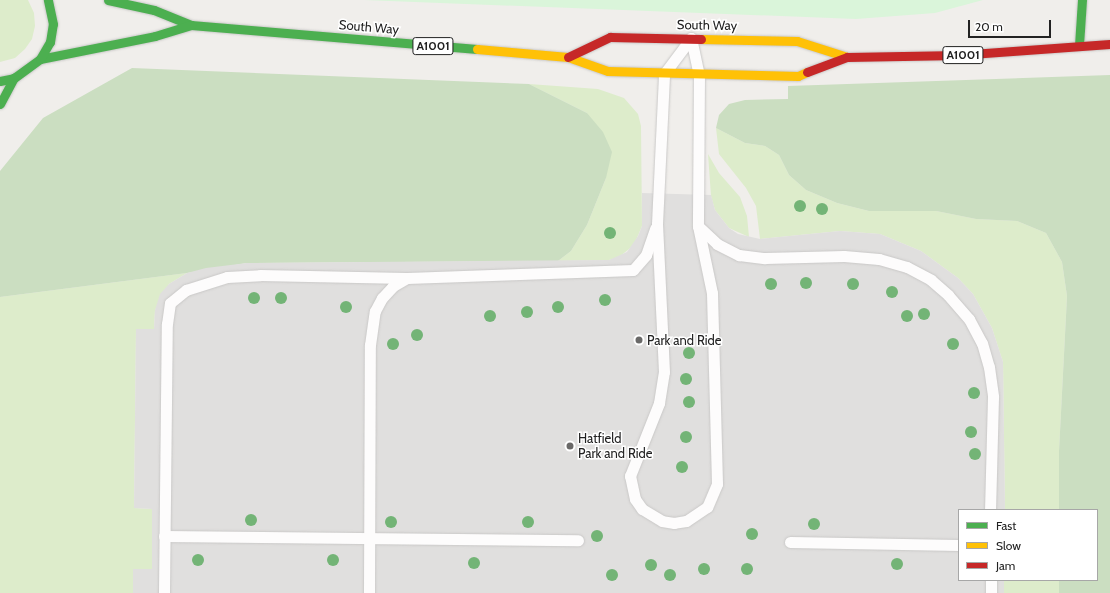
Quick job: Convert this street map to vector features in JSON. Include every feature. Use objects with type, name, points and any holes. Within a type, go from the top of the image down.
[{"type":"main road","points":[[0,81],[14,78],[28,70],[40,59],[50,42],[53,24],[48,0]]},
{"type":"main road","name":"South Way","points":[[108,0],[154,10],[191,25],[568,57],[608,71],[700,75],[798,76],[847,57]]},
{"type":"main road","points":[[1079,45],[1082,0]]},
{"type":"main road","name":"South Way","points":[[40,59],[155,36],[191,25]]},
{"type":"main road","name":"South Way","points":[[568,57],[610,37],[797,41],[847,57],[959,55],[1079,45],[1110,44]]},
{"type":"main road","points":[[0,104],[14,78]]},
{"type":"lane","points":[[691,38],[700,75],[698,226],[712,293],[717,484],[707,507],[686,521],[674,523],[662,521],[642,509],[635,499],[630,476],[659,403],[664,372],[657,224],[664,74],[691,38]]},
{"type":"lane","points":[[164,593],[166,324],[170,304],[176,296],[212,280],[244,276],[406,278],[633,270],[646,255],[657,224]]},
{"type":"lane","points":[[698,226],[717,244],[739,255],[765,258],[844,256],[880,259],[907,267],[931,280],[948,295],[969,319],[982,343],[989,368],[993,397],[990,509]]},
{"type":"lane","points":[[369,593],[371,330],[382,298],[393,286],[406,278]]},
{"type":"lane","points":[[164,536],[578,540]]},
{"type":"lane","points":[[790,542],[958,545]]},
{"type":"lane","points":[[990,581],[991,593]]},
{"type":"green space","points":[[0,0],[28,0],[34,13],[35,26],[32,39],[25,49],[15,58],[0,62]]},
{"type":"green space","points":[[364,0],[983,0],[935,13],[856,19]]},
{"type":"green space","points":[[132,68],[529,84],[587,113],[603,132],[612,152],[606,178],[587,225],[571,251],[558,261],[247,263],[187,273],[0,297],[0,171],[43,118]]},
{"type":"green space","points":[[1110,75],[1110,593],[1059,593],[1059,581],[1098,581],[1098,509],[1059,509],[1059,451],[1067,296],[1062,262],[1046,233],[1017,221],[976,219],[936,211],[869,211],[837,203],[806,190],[789,175],[779,155],[765,146],[745,143],[716,128],[719,115],[729,104],[745,100],[788,99],[788,86]]},
{"type":"green space","points":[[529,84],[598,89],[624,98],[638,114],[641,126],[642,226],[634,245],[619,257],[609,260],[558,261],[571,251],[587,225],[606,178],[587,113]]},
{"type":"green space","points":[[716,128],[745,143],[765,146],[779,155],[789,175],[806,190],[837,203],[869,211],[936,211],[976,219],[1017,221],[1046,233],[1062,262],[1067,296],[1059,451],[1059,509],[1005,509],[1003,362],[992,328],[973,294],[958,278],[921,251],[880,234],[840,231],[760,239],[756,206],[746,188],[719,154]]},
{"type":"green space","points":[[708,154],[719,173],[740,197],[747,216],[749,237],[729,228],[715,210],[711,196]]},
{"type":"green space","points":[[187,273],[169,284],[155,310],[154,329],[136,329],[134,508],[152,509],[152,569],[133,569],[133,593],[0,593],[0,297]]},
{"type":"green space","points":[[1004,581],[1059,581],[1059,593],[1004,593]]},
{"type":"shaded area","name":"Hatfield Park and Ride","points":[[642,193],[711,195],[715,210],[729,228],[738,234],[760,239],[840,231],[880,234],[921,251],[958,278],[973,294],[992,328],[1003,362],[1005,509],[958,509],[958,581],[1004,581],[1004,593],[133,593],[133,569],[152,569],[152,509],[134,508],[136,329],[154,329],[155,310],[160,294],[169,284],[187,273],[206,268],[247,263],[609,260],[627,252],[638,236],[642,226]]},
{"type":"traffic: fast","points":[[0,81],[14,78],[40,59],[50,42],[53,24],[48,0]]},
{"type":"traffic: fast","points":[[108,0],[154,10],[191,25],[477,49]]},
{"type":"traffic: fast","points":[[1079,45],[1082,0]]},
{"type":"traffic: fast","points":[[40,59],[155,36],[191,25]]},
{"type":"traffic: fast","points":[[0,104],[14,78]]},
{"type":"traffic: slow","points":[[701,39],[797,41],[847,57]]},
{"type":"traffic: slow","points":[[477,49],[568,57],[608,71],[798,76],[807,72]]},
{"type":"traffic: jam","points":[[568,57],[610,37],[701,39]]},
{"type":"traffic: jam","points":[[807,72],[847,57],[959,55],[1110,44]]},
{"type":"place","name":"Park and Ride","points":[[639,340]]},
{"type":"place","name":"Hatfield Park and Ride","points":[[570,446]]}]
